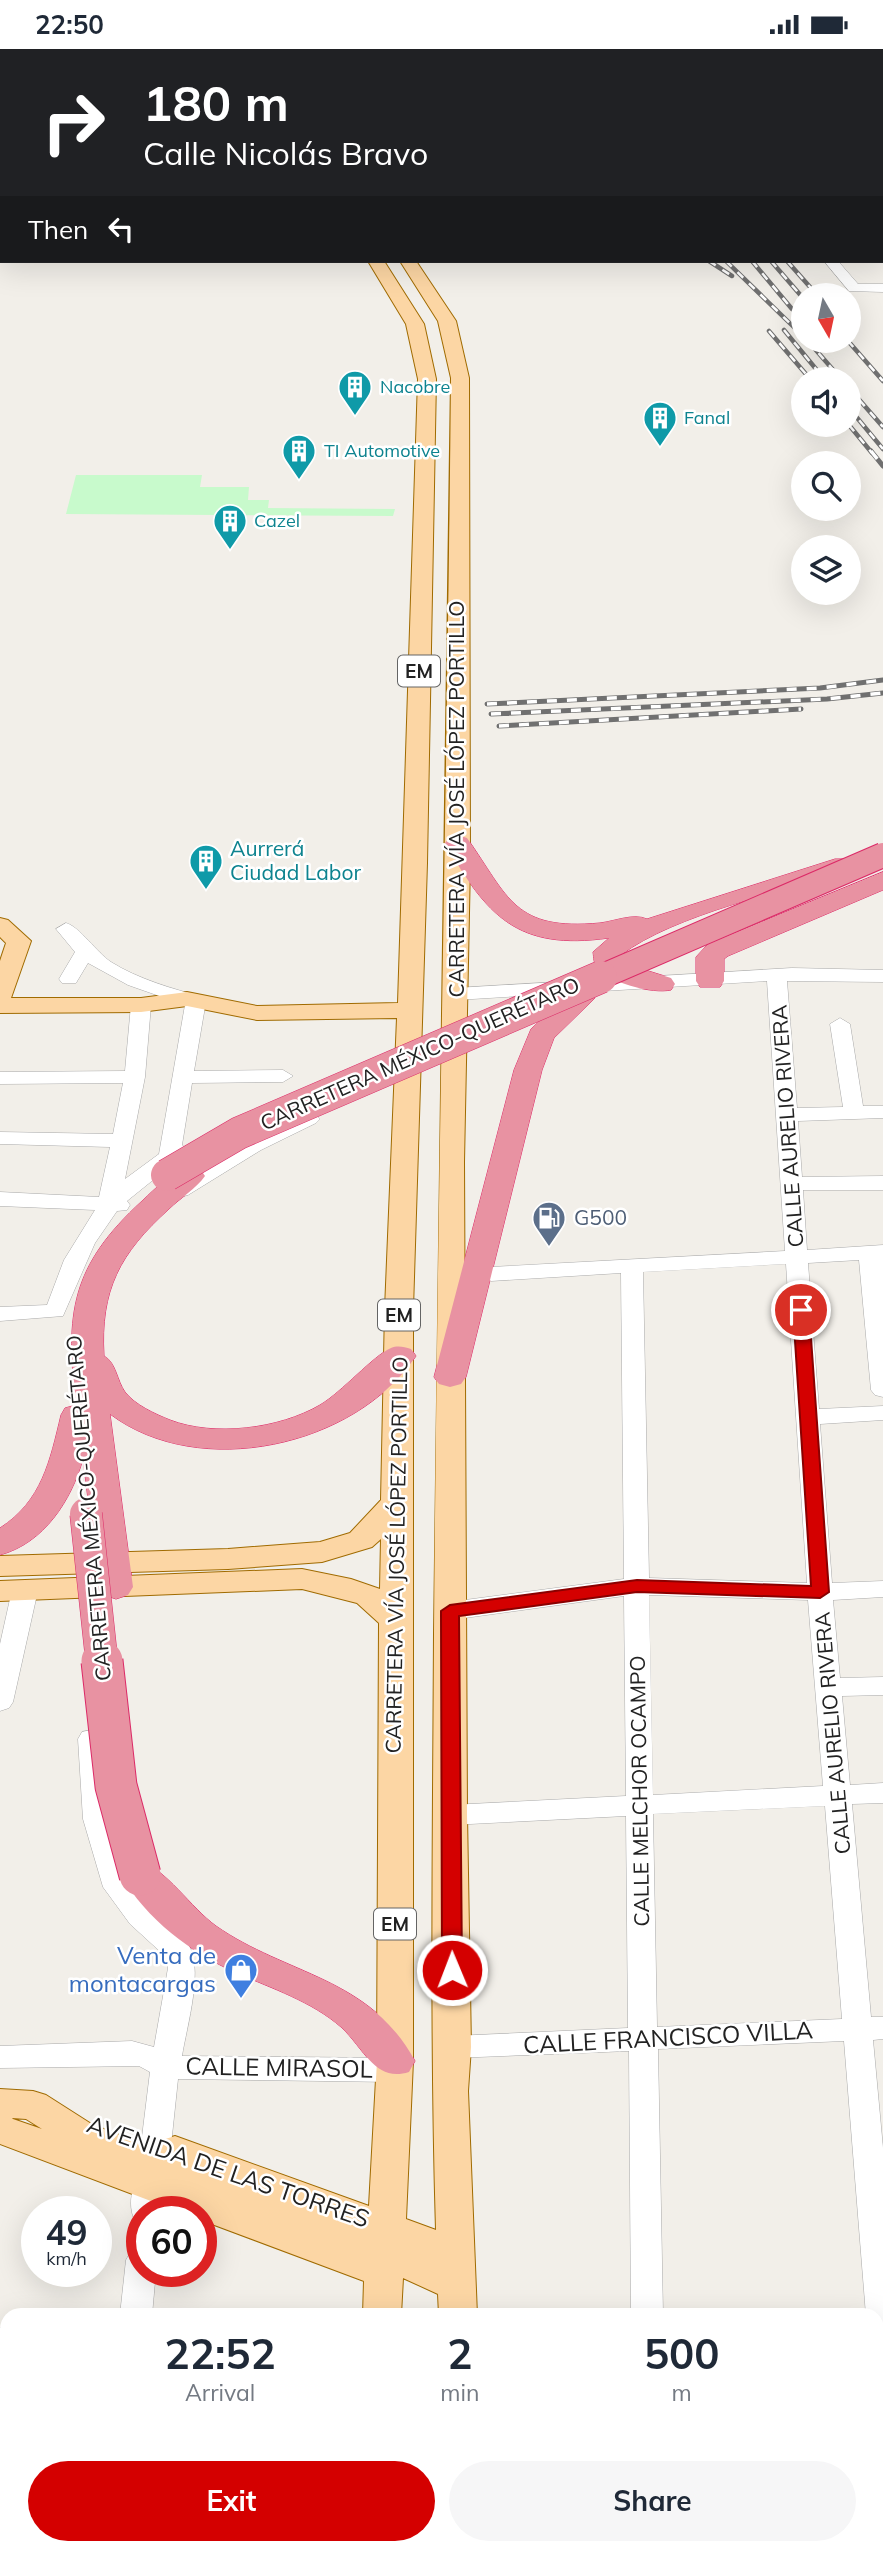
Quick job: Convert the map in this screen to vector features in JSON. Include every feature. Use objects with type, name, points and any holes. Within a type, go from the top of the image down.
[{"type":"highway","points":[[458,843],[486,891],[499,906],[520,919],[550,929],[582,932],[629,926],[883,855]]},
{"type":"highway","name":"CARRETERA MÉXICO-QUERÉTARO","points":[[395,2065],[366,2025],[340,2004],[308,1986],[222,1949],[170,1910],[140,1875],[116,1786],[77,1415],[72,1321],[74,1286],[104,1229],[175,1169],[239,1133],[883,855]]},
{"type":"highway","name":"CARRETERA MÉXICO-QUERÉTARO","points":[[175,1169],[883,872]]},
{"type":"highway","points":[[723,980],[709,957],[732,944],[883,880]]},
{"type":"highway","points":[[661,984],[616,970],[608,963],[607,952],[612,945],[632,935],[777,884]]},
{"type":"highway","points":[[450,1377],[528,1070],[541,1035],[581,998]]},
{"type":"highway","name":"CARRETERA MÉXICO-QUERÉTARO","points":[[114,1574],[88,1380],[88,1321],[94,1286],[124,1233],[130,1205]]},
{"type":"highway","points":[[89,1350],[113,1400],[136,1418],[164,1429],[205,1436],[242,1437],[281,1431],[319,1419],[356,1397],[400,1356]]},
{"type":"highway","points":[[0,1544],[28,1524],[49,1504],[62,1481],[77,1415]]},
{"type":"main road","name":"CARRETERA VÍA JOSÉ LÓPEZ PORTILLO","points":[[377,263],[415,324],[427,379],[406,1077],[394,1621],[395,2065],[382,2308]]},
{"type":"main road","name":"CARRETERA VÍA JOSÉ LÓPEZ PORTILLO","points":[[409,263],[447,321],[460,379],[458,843],[451,1162],[450,1377],[453,2047],[450,2091],[457,2285]]},
{"type":"main road","points":[[415,324],[447,321]]},
{"type":"main road","points":[[0,925],[19,941],[0,996]]},
{"type":"main road","points":[[0,1006],[141,1005],[191,1000],[234,1010],[277,1014],[410,1010]]},
{"type":"main road","points":[[0,1566],[114,1574],[298,1567],[361,1540],[377,1526],[398,1499]]},
{"type":"main road","points":[[298,1567],[368,1596],[394,1621]]},
{"type":"main road","points":[[13,1590],[114,1574]]},
{"type":"main road","points":[[11,2100],[80,2134],[384,2250],[457,2285]]},
{"type":"main road","name":"AVENIDA DE LAS TORRES","points":[[11,2100],[156,2145],[384,2250]]},
{"type":"main road","name":"AVENIDA DE LAS TORRES","points":[[0,2129],[142,2196]]},
{"type":"main road","name":"AVENIDA DE LAS TORRES","points":[[217,2214],[384,2250]]},
{"type":"street","points":[[833,263],[858,290],[883,288]]},
{"type":"street","points":[[66,929],[83,954],[134,982],[191,1000],[175,1169]]},
{"type":"street","points":[[69,979],[83,954]]},
{"type":"street","points":[[723,980],[785,968],[883,960]]},
{"type":"street","points":[[456,994],[883,969]]},
{"type":"street","points":[[777,975],[883,976]]},
{"type":"street","name":"CALLE AURELIO RIVERA","points":[[777,975],[810,1417],[820,1592],[839,1795],[871,2029],[882,2308]]},
{"type":"street","points":[[469,1306],[491,1274],[545,1052],[565,1025],[583,1009],[628,986]]},
{"type":"street","points":[[130,1205],[123,1140],[135,1077],[141,1005]]},
{"type":"street","points":[[840,1024],[854,1113]]},
{"type":"street","points":[[175,1169],[241,1118],[408,1046]]},
{"type":"street","points":[[182,1077],[283,1076]]},
{"type":"street","points":[[0,1077],[135,1077]]},
{"type":"street","points":[[0,1314],[55,1311],[80,1249],[130,1205],[361,1094],[406,1077]]},
{"type":"street","points":[[787,1115],[883,1112]]},
{"type":"street","points":[[0,1138],[123,1140]]},
{"type":"street","points":[[792,1184],[883,1183]]},
{"type":"street","points":[[0,1199],[130,1205]]},
{"type":"street","points":[[491,1274],[876,1252],[883,1390]]},
{"type":"street","name":"CALLE MELCHOR OCAMPO","points":[[632,1266],[647,2308]]},
{"type":"street","points":[[810,1417],[883,1413]]},
{"type":"street","points":[[450,1611],[637,1586],[820,1592],[883,1590]]},
{"type":"street","points":[[0,1702],[13,1590]]},
{"type":"street","points":[[830,1687],[883,1686]]},
{"type":"street","points":[[91,1739],[97,1819],[117,1887],[140,1917],[178,1951],[182,1968],[165,2067],[156,2145]]},
{"type":"street","points":[[450,1815],[883,1793]]},
{"type":"street","name":"CALLE FRANCISCO VILLA","points":[[453,2047],[871,2029]]},
{"type":"street","name":"CALLE MIRASOL","points":[[0,2057],[132,2052],[149,2057],[165,2067],[395,2065]]},
{"type":"street","points":[[137,2308],[139,2287]]},
{"type":"green space","points":[[76,475],[202,475],[200,487],[249,487],[248,500],[269,500],[268,508],[395,509],[393,516],[66,514]]},
{"type":"railway","points":[[712,263],[732,276]]},
{"type":"railway","points":[[728,263],[791,324]]},
{"type":"railway","points":[[754,263],[791,308]]},
{"type":"railway","points":[[773,263],[791,284]]},
{"type":"railway","points":[[789,263],[806,283]]},
{"type":"railway","points":[[784,330],[814,367]]},
{"type":"railway","points":[[769,331],[800,367]]},
{"type":"railway","points":[[818,353],[831,367]]},
{"type":"railway","points":[[858,353],[883,381]]},
{"type":"railway","points":[[861,402],[883,427]]},
{"type":"railway","points":[[861,422],[883,449]]},
{"type":"railway","points":[[859,437],[872,453]]},
{"type":"railway","points":[[871,451],[883,466]]},
{"type":"railway","points":[[487,704],[820,688],[883,680]]},
{"type":"railway","points":[[491,714],[827,699],[883,693]]},
{"type":"railway","points":[[499,726],[801,709]]},
{"type":"place","name":"Nacobre","points":[[355,417]]},
{"type":"place","name":"Fanal","points":[[660,448]]},
{"type":"place","name":"TI Automotive","points":[[299,481]]},
{"type":"place","name":"Cazel","points":[[230,551]]},
{"type":"place","name":"Aurrerá Ciudad Labor","points":[[206,891]]},
{"type":"place","name":"G500","points":[[549,1248]]},
{"type":"place","name":"Venta de montacargas","points":[[241,2000]]},
{"type":"route","points":[[452,1970],[450,1611],[637,1586],[820,1592],[801,1310]]}]
